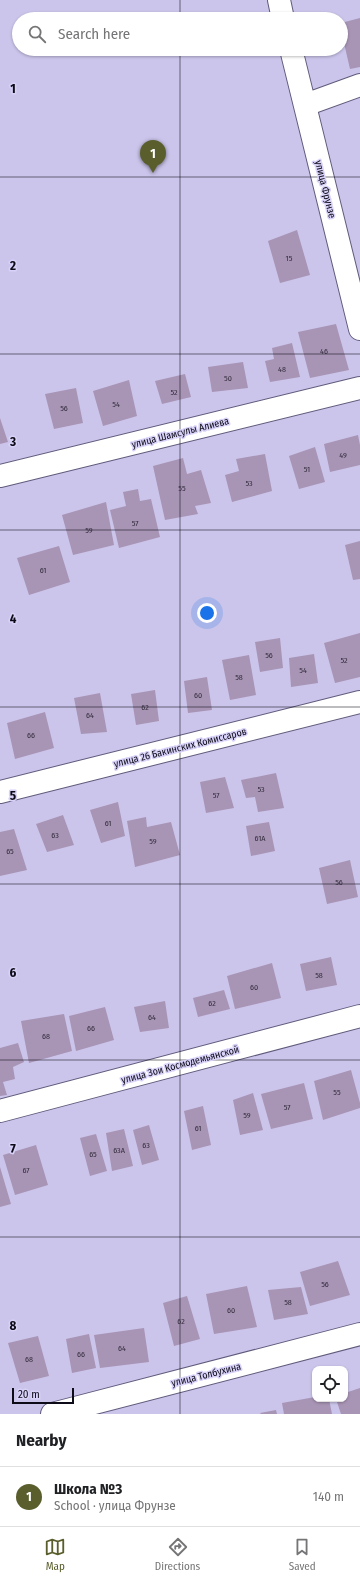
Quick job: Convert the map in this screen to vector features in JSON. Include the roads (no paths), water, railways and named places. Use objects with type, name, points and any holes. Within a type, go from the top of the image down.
[{"type":"street","points":[[279,0],[282,12]]},
{"type":"street","name":"улица Фрунзе","points":[[293,56],[360,330]]},
{"type":"street","points":[[305,105],[360,85]]},
{"type":"street","name":"улица Шамсулы Алиева","points":[[0,476],[360,388]]},
{"type":"street","name":"улица 26 Бакинских Комиссаров","points":[[0,792],[360,702]]},
{"type":"street","name":"улица Зои Космодемьянской","points":[[0,1111],[360,1016]]},
{"type":"street","name":"улица Толбухина","points":[[52,1414],[360,1334]]},
{"type":"place","name":"Школа №3","points":[[153,173]]}]
